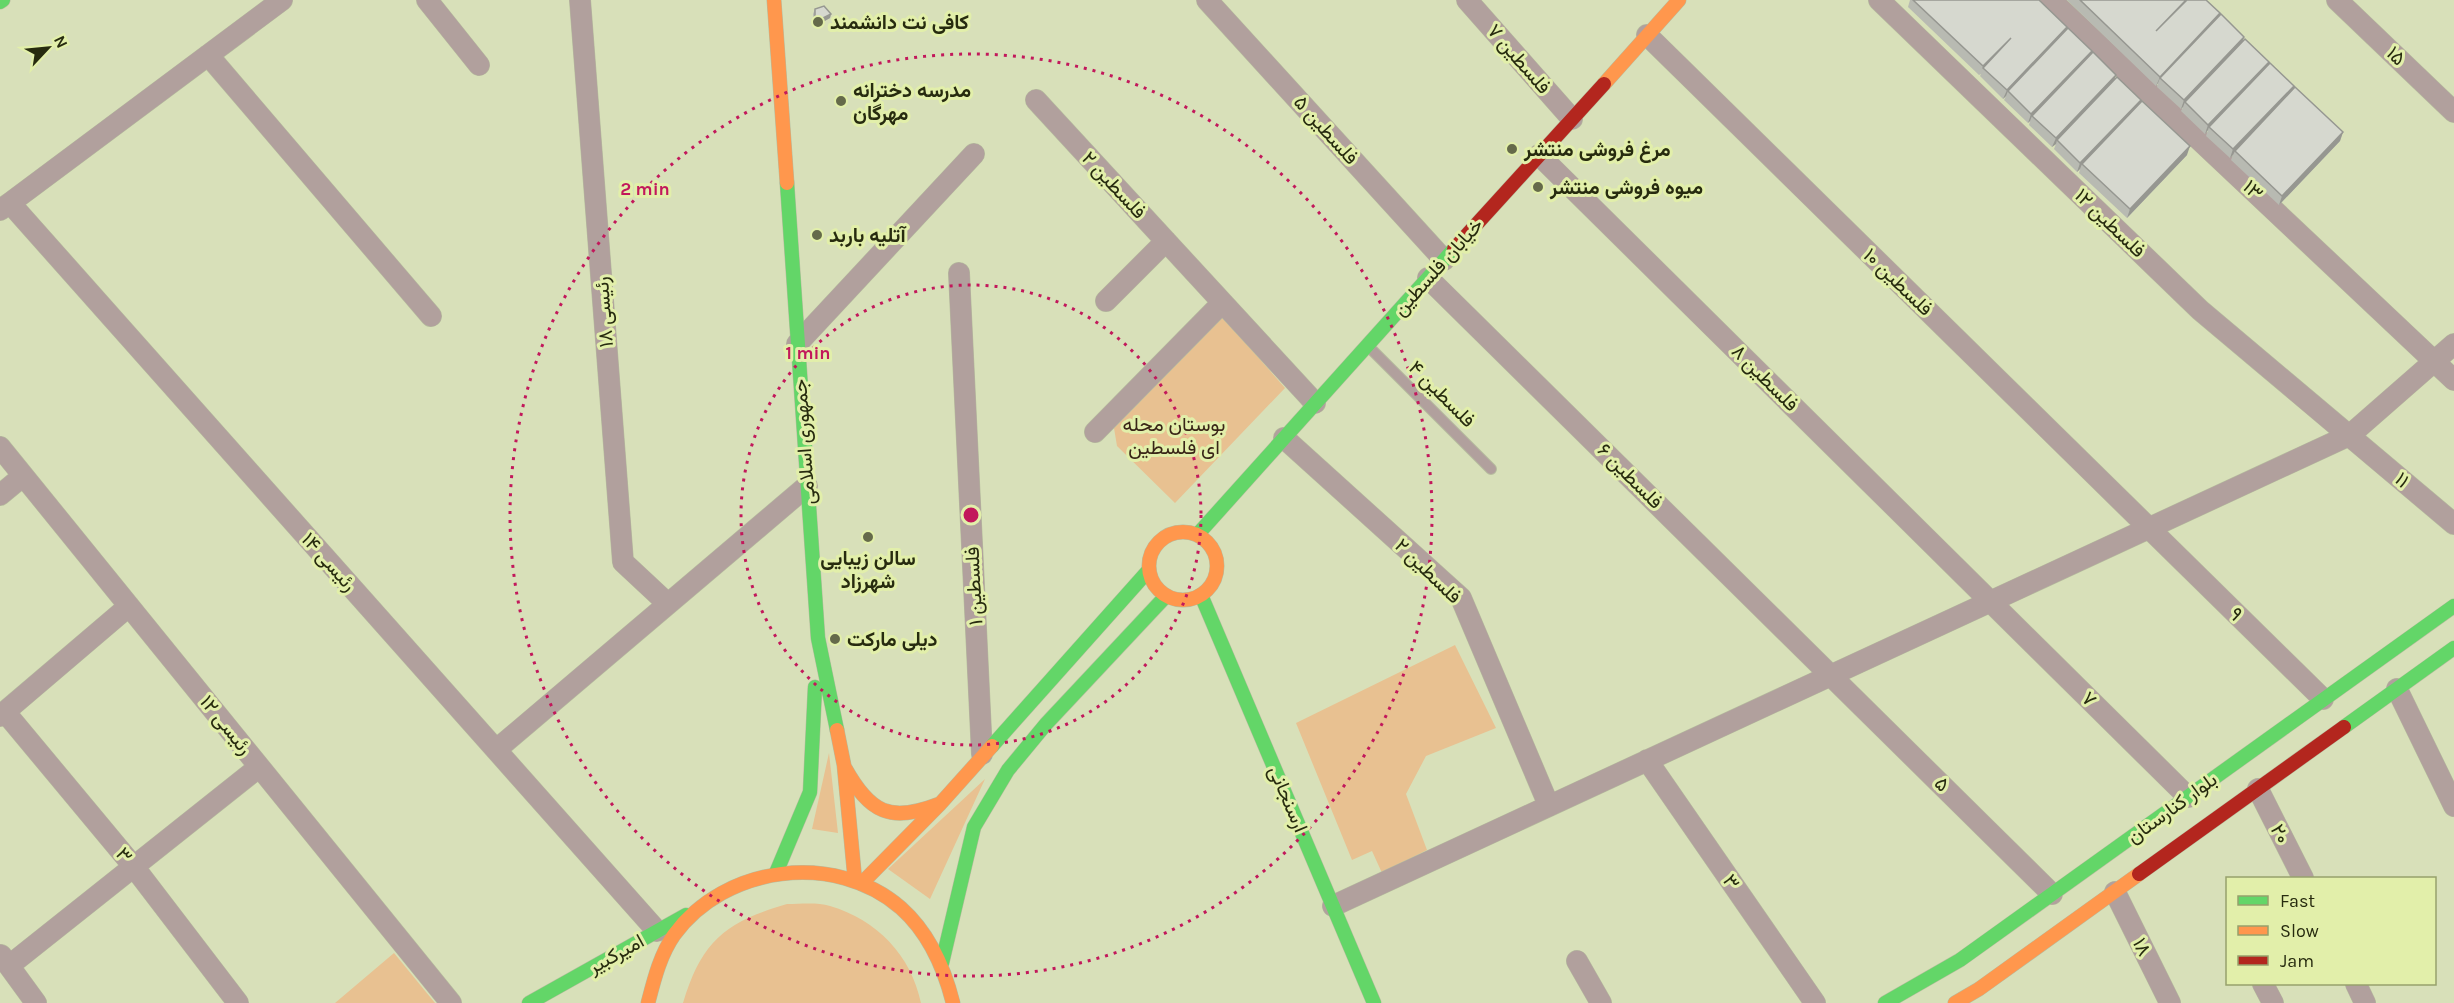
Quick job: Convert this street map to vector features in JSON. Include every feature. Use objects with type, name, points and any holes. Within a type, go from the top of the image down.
[{"type":"main road","name":"جمهوری اسلامی","points":[[774,0],[818,638],[844,765],[858,883]]},
{"type":"main road","name":"خیابان فلسطین","points":[[1198,534],[1679,0]]},
{"type":"main road","points":[[1183,531],[1198,534],[1209,543],[1216,556],[1217,571],[1212,584],[1201,595],[1184,600],[1166,596],[1158,590],[1148,571],[1149,556],[1156,543],[1168,534],[1183,531]]},
{"type":"main road","points":[[858,883],[940,804],[982,754],[1148,571]]},
{"type":"main road","name":"ارسنجانی","points":[[1201,595],[1374,1003]]},
{"type":"main road","points":[[954,1003],[942,963],[974,827],[1008,770],[1046,724],[1166,596]]},
{"type":"main road","name":"بلوار کنارستان","points":[[1885,1003],[1960,960],[2454,606]]},
{"type":"main road","points":[[776,873],[810,792],[818,638]]},
{"type":"main road","name":"بلوار کنارستان","points":[[1955,1003],[1982,996],[2115,892],[2454,648]]},
{"type":"main road","points":[[844,765],[862,797],[886,814],[916,815],[940,804]]},
{"type":"main road","name":"امیرکبیر","points":[[529,1003],[547,999],[737,884],[776,873],[816,872],[858,883],[891,900],[921,928],[942,963]]},
{"type":"main road","points":[[648,1003],[656,970],[675,935],[702,905]]},
{"type":"street","points":[[5,207],[282,0]]},
{"type":"street","points":[[427,0],[479,65]]},
{"type":"street","name":"رئیسی ۱۸","points":[[580,0],[623,562],[668,604]]},
{"type":"street","name":"فلسطین ۵","points":[[1208,0],[1444,260]]},
{"type":"street","name":"فلسطین ۷","points":[[1467,0],[1572,119]]},
{"type":"street","name":"۱۳","points":[[2051,0],[2454,380]]},
{"type":"street","name":"۱۵","points":[[2337,0],[2454,112]]},
{"type":"street","name":"فلسطین ۱۲","points":[[1889,3],[2200,310],[2350,435]]},
{"type":"street","name":"فلسطین ۱۰","points":[[1647,35],[2149,528]]},
{"type":"street","points":[[208,55],[431,316]]},
{"type":"street","name":"فلسطین ۲","points":[[1036,100],[1315,404]]},
{"type":"street","points":[[797,344],[974,154]]},
{"type":"street","name":"فلسطین ۸","points":[[1539,155],[1991,601]]},
{"type":"street","name":"رئیسی ۱۴","points":[[5,207],[657,931]]},
{"type":"street","points":[[1106,301],[1166,241]]},
{"type":"street","name":"فلسطین ۱","points":[[958,273],[982,754]]},
{"type":"street","name":"فلسطین ۶","points":[[1428,278],[1832,675]]},
{"type":"street","points":[[1095,432],[1222,303]]},
{"type":"street","points":[[1333,906],[2350,435],[2454,344]]},
{"type":"street","name":"۱۱","points":[[2350,435],[2454,524]]},
{"type":"street","name":"فلسطین ۲","points":[[1284,438],[1461,598],[1549,806]]},
{"type":"street","name":"رئیسی ۱۲","points":[[0,447],[451,1003]]},
{"type":"street","points":[[0,495],[23,476]]},
{"type":"street","points":[[496,750],[807,486]]},
{"type":"street","name":"۹","points":[[2149,528],[2324,699]]},
{"type":"street","name":"۷","points":[[1991,601],[2188,797]]},
{"type":"street","points":[[2,714],[129,606]]},
{"type":"street","name":"۵","points":[[1832,675],[2052,894]]},
{"type":"street","points":[[2397,689],[2454,806]]},
{"type":"street","name":"۳","points":[[2,714],[134,867],[238,1003]]},
{"type":"street","name":"۳","points":[[1647,760],[1815,1003]]},
{"type":"street","points":[[36,1003],[5,960],[134,867],[260,767]]},
{"type":"street","name":"۲۰","points":[[2258,789],[2302,877]]},
{"type":"street","name":"۱۸","points":[[2115,892],[2170,1003]]},
{"type":"street","points":[[1577,962],[1601,1003]]},
{"type":"street","points":[[2264,985],[2273,1003]]},
{"type":"street","points":[[2357,985],[2366,1003]]},
{"type":"lane","name":"فلسطین ۴","points":[[1368,345],[1491,469]]},
{"type":"green space","name":"بوستان محله ای فلسطین","points":[[1223,317],[1285,388],[1175,503],[1117,446],[1114,428]]},
{"type":"green space","points":[[1455,645],[1496,728],[1426,756],[1406,794],[1427,850],[1382,873],[1372,851],[1352,860],[1296,723]]},
{"type":"green space","points":[[829,753],[838,833],[812,829]]},
{"type":"green space","points":[[985,779],[930,899],[888,869]]},
{"type":"green space","points":[[787,904],[830,906],[863,920],[877,930],[900,955],[916,986],[921,1003],[683,1003],[699,963],[719,937],[748,918]]},
{"type":"green space","points":[[394,953],[435,1003],[335,1003]]},
{"type":"building","points":[[1913,0],[2039,0],[2067,27],[2007,90],[1983,68],[2011,38],[1983,66]]},
{"type":"building","points":[[2080,0],[2186,0],[2156,31],[2187,0],[2206,0],[2220,13],[2160,77]]},
{"type":"building","points":[[824,6],[831,14],[815,22],[815,9]]},
{"type":"building","points":[[2221,14],[2244,37],[2184,100],[2160,78]]},
{"type":"building","points":[[2068,28],[2092,51],[2031,114],[2008,91]]},
{"type":"building","points":[[2245,39],[2269,62],[2208,125],[2185,102]]},
{"type":"building","points":[[2093,52],[2116,75],[2056,138],[2032,116]]},
{"type":"building","points":[[2270,63],[2294,86],[2233,149],[2209,127]]},
{"type":"building","points":[[2117,77],[2141,100],[2080,163],[2057,140]]},
{"type":"building","points":[[2295,87],[2343,132],[2282,196],[2235,151]]},
{"type":"building","points":[[2142,101],[2190,146],[2130,209],[2082,164]]},
{"type":"traffic: fast","points":[[787,183],[818,638],[837,730]]},
{"type":"traffic: fast","points":[[1198,534],[1454,249]]},
{"type":"traffic: fast","points":[[992,746],[1148,571]]},
{"type":"traffic: fast","points":[[1201,595],[1374,1003]]},
{"type":"traffic: fast","points":[[942,963],[974,827],[1008,770],[1046,724],[1166,596]]},
{"type":"traffic: fast","points":[[1885,1003],[1960,960],[2454,606]]},
{"type":"traffic: fast","points":[[2344,727],[2454,648]]},
{"type":"traffic: fast","points":[[776,873],[810,792],[815,687]]},
{"type":"traffic: fast","points":[[529,1003],[686,915]]},
{"type":"traffic: slow","points":[[774,0],[787,183]]},
{"type":"traffic: slow","points":[[1604,84],[1679,0]]},
{"type":"traffic: slow","points":[[1176,532],[1190,532],[1202,537],[1212,547],[1217,566],[1212,585],[1202,595],[1190,600],[1176,600],[1164,595],[1154,585],[1149,573],[1149,559],[1154,547],[1164,537],[1176,532]]},
{"type":"traffic: slow","points":[[837,730],[844,765],[855,881]]},
{"type":"traffic: slow","points":[[861,884],[940,804],[992,746]]},
{"type":"traffic: slow","points":[[845,768],[863,795],[883,810],[907,813],[939,804]]},
{"type":"traffic: slow","points":[[648,1003],[665,951],[674,935],[696,911],[722,893],[751,881],[782,874],[814,873],[845,878],[874,890],[901,908],[920,928],[934,951],[953,1003]]},
{"type":"traffic: slow","points":[[1955,1003],[1979,989],[2139,874]]},
{"type":"traffic: jam","points":[[1454,249],[1604,84]]},
{"type":"traffic: jam","points":[[2139,874],[2344,727]]},
{"type":"place","name":"کافی نت دانشمند","points":[[818,22]]},
{"type":"place","name":"مدرسه دخترانه مهرگان","points":[[841,101]]},
{"type":"place","name":"مرغ فروشی منتشر","points":[[1512,149]]},
{"type":"place","name":"میوه فروشی منتشر","points":[[1538,187]]},
{"type":"place","name":"آتلیه باربد","points":[[817,235]]},
{"type":"place","name":"سالن زیبایی شهرزاد","points":[[868,537]]},
{"type":"place","name":"دیلی مارکت","points":[[835,639]]}]
